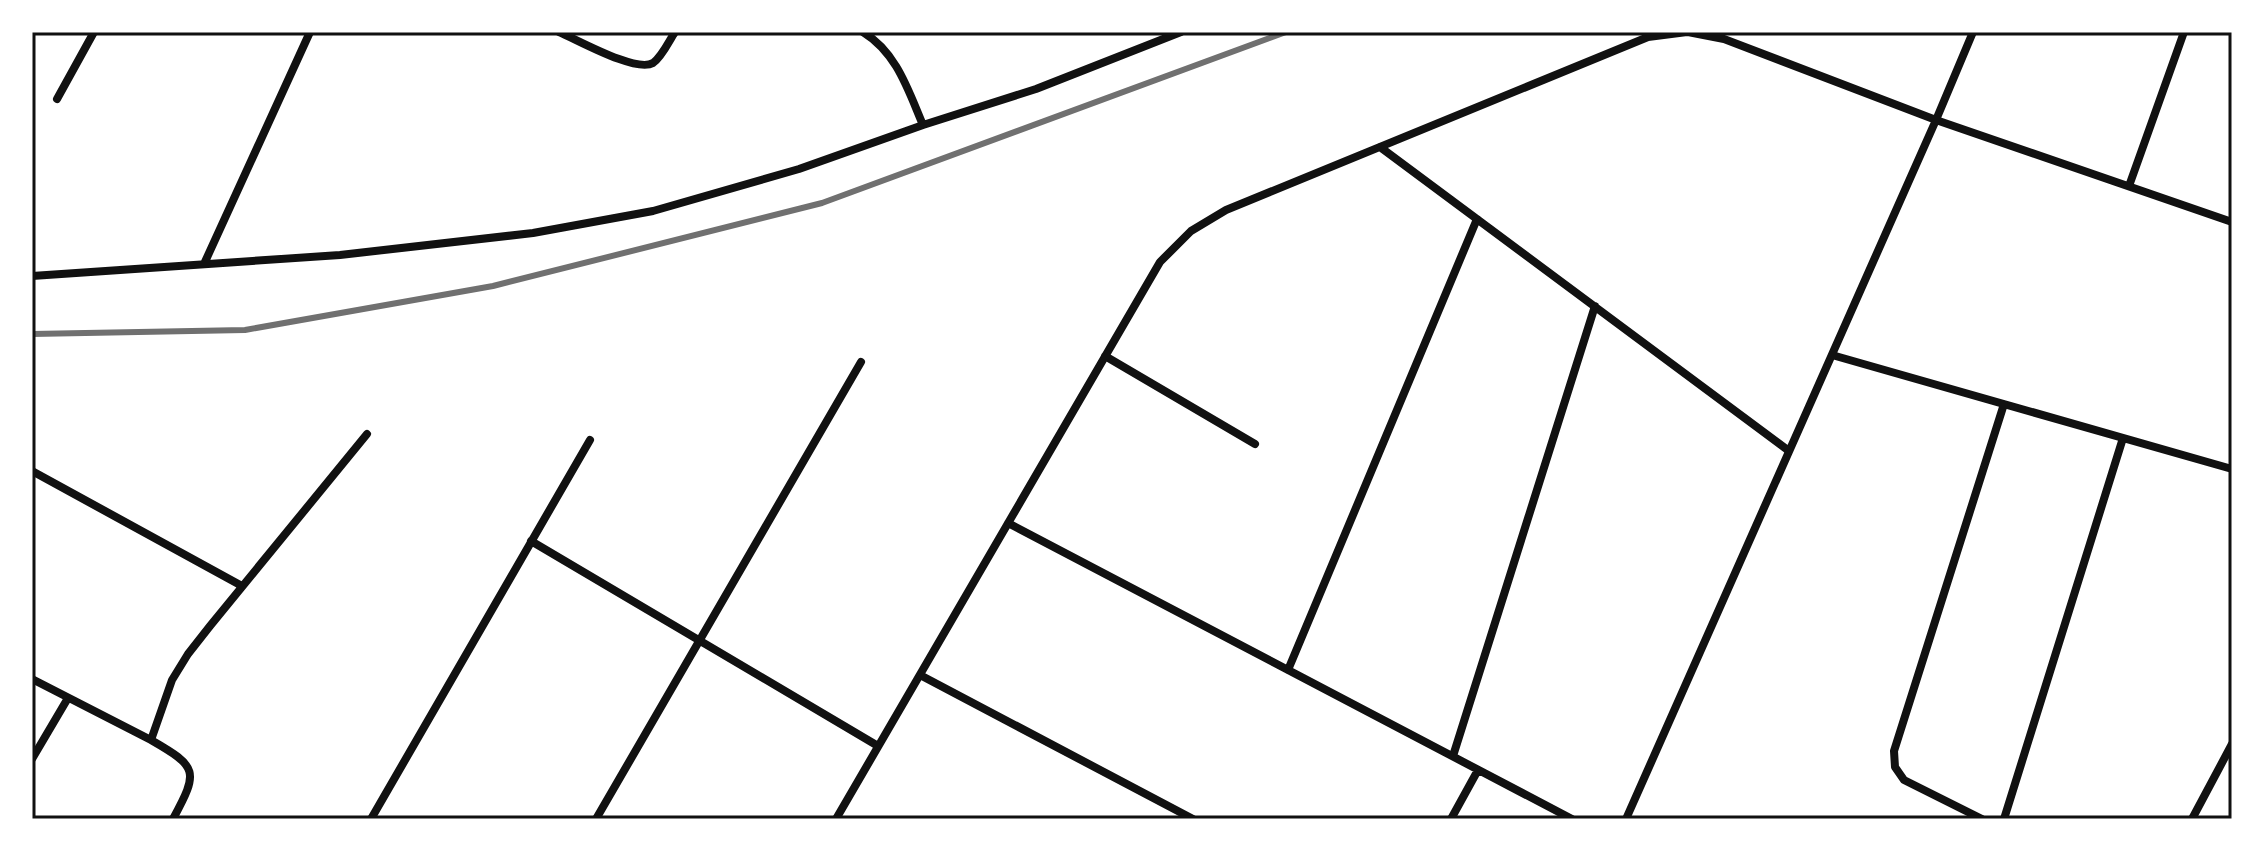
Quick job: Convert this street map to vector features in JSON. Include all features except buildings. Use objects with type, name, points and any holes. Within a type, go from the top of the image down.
[{"type":"street","points":[[57,99],[94,32]]},
{"type":"street","points":[[204,264],[310,32]]},
{"type":"street","points":[[559,32],[629,63],[643,66],[655,62],[675,32]]},
{"type":"street","points":[[863,32],[888,52],[923,125]]},
{"type":"street","points":[[32,276],[340,255],[533,233],[653,211],[799,169],[1036,89],[1181,32]]},
{"type":"street","points":[[836,819],[1160,262],[1191,231],[1226,210],[1648,37],[1687,32],[1724,39],[1936,120],[2232,222]]},
{"type":"street","points":[[1626,819],[1973,32]]},
{"type":"street","points":[[2129,186],[2184,32]]},
{"type":"street","points":[[1380,147],[1789,451]]},
{"type":"street","points":[[1288,670],[1477,219]]},
{"type":"street","points":[[1453,756],[1595,306]]},
{"type":"street","points":[[1832,355],[2232,469]]},
{"type":"street","points":[[1105,356],[1255,444]]},
{"type":"street","points":[[596,819],[861,362]]},
{"type":"street","points":[[1982,819],[1904,780],[1895,767],[1894,751],[2004,404]]},
{"type":"street","points":[[151,740],[172,680],[188,654],[367,434]]},
{"type":"street","points":[[2004,819],[2123,438]]},
{"type":"street","points":[[371,819],[590,440]]},
{"type":"street","points":[[32,471],[242,586]]},
{"type":"street","points":[[1008,523],[1572,819]]},
{"type":"street","points":[[531,541],[878,746]]},
{"type":"street","points":[[920,675],[1193,819]]},
{"type":"street","points":[[32,679],[182,758],[190,772],[188,791],[173,819]]},
{"type":"street","points":[[32,759],[68,698]]},
{"type":"street","points":[[2192,819],[2232,744]]},
{"type":"street","points":[[1451,819],[1478,770]]},
{"type":"railway","points":[[32,334],[245,330],[493,286],[822,203],[1286,32]]}]
